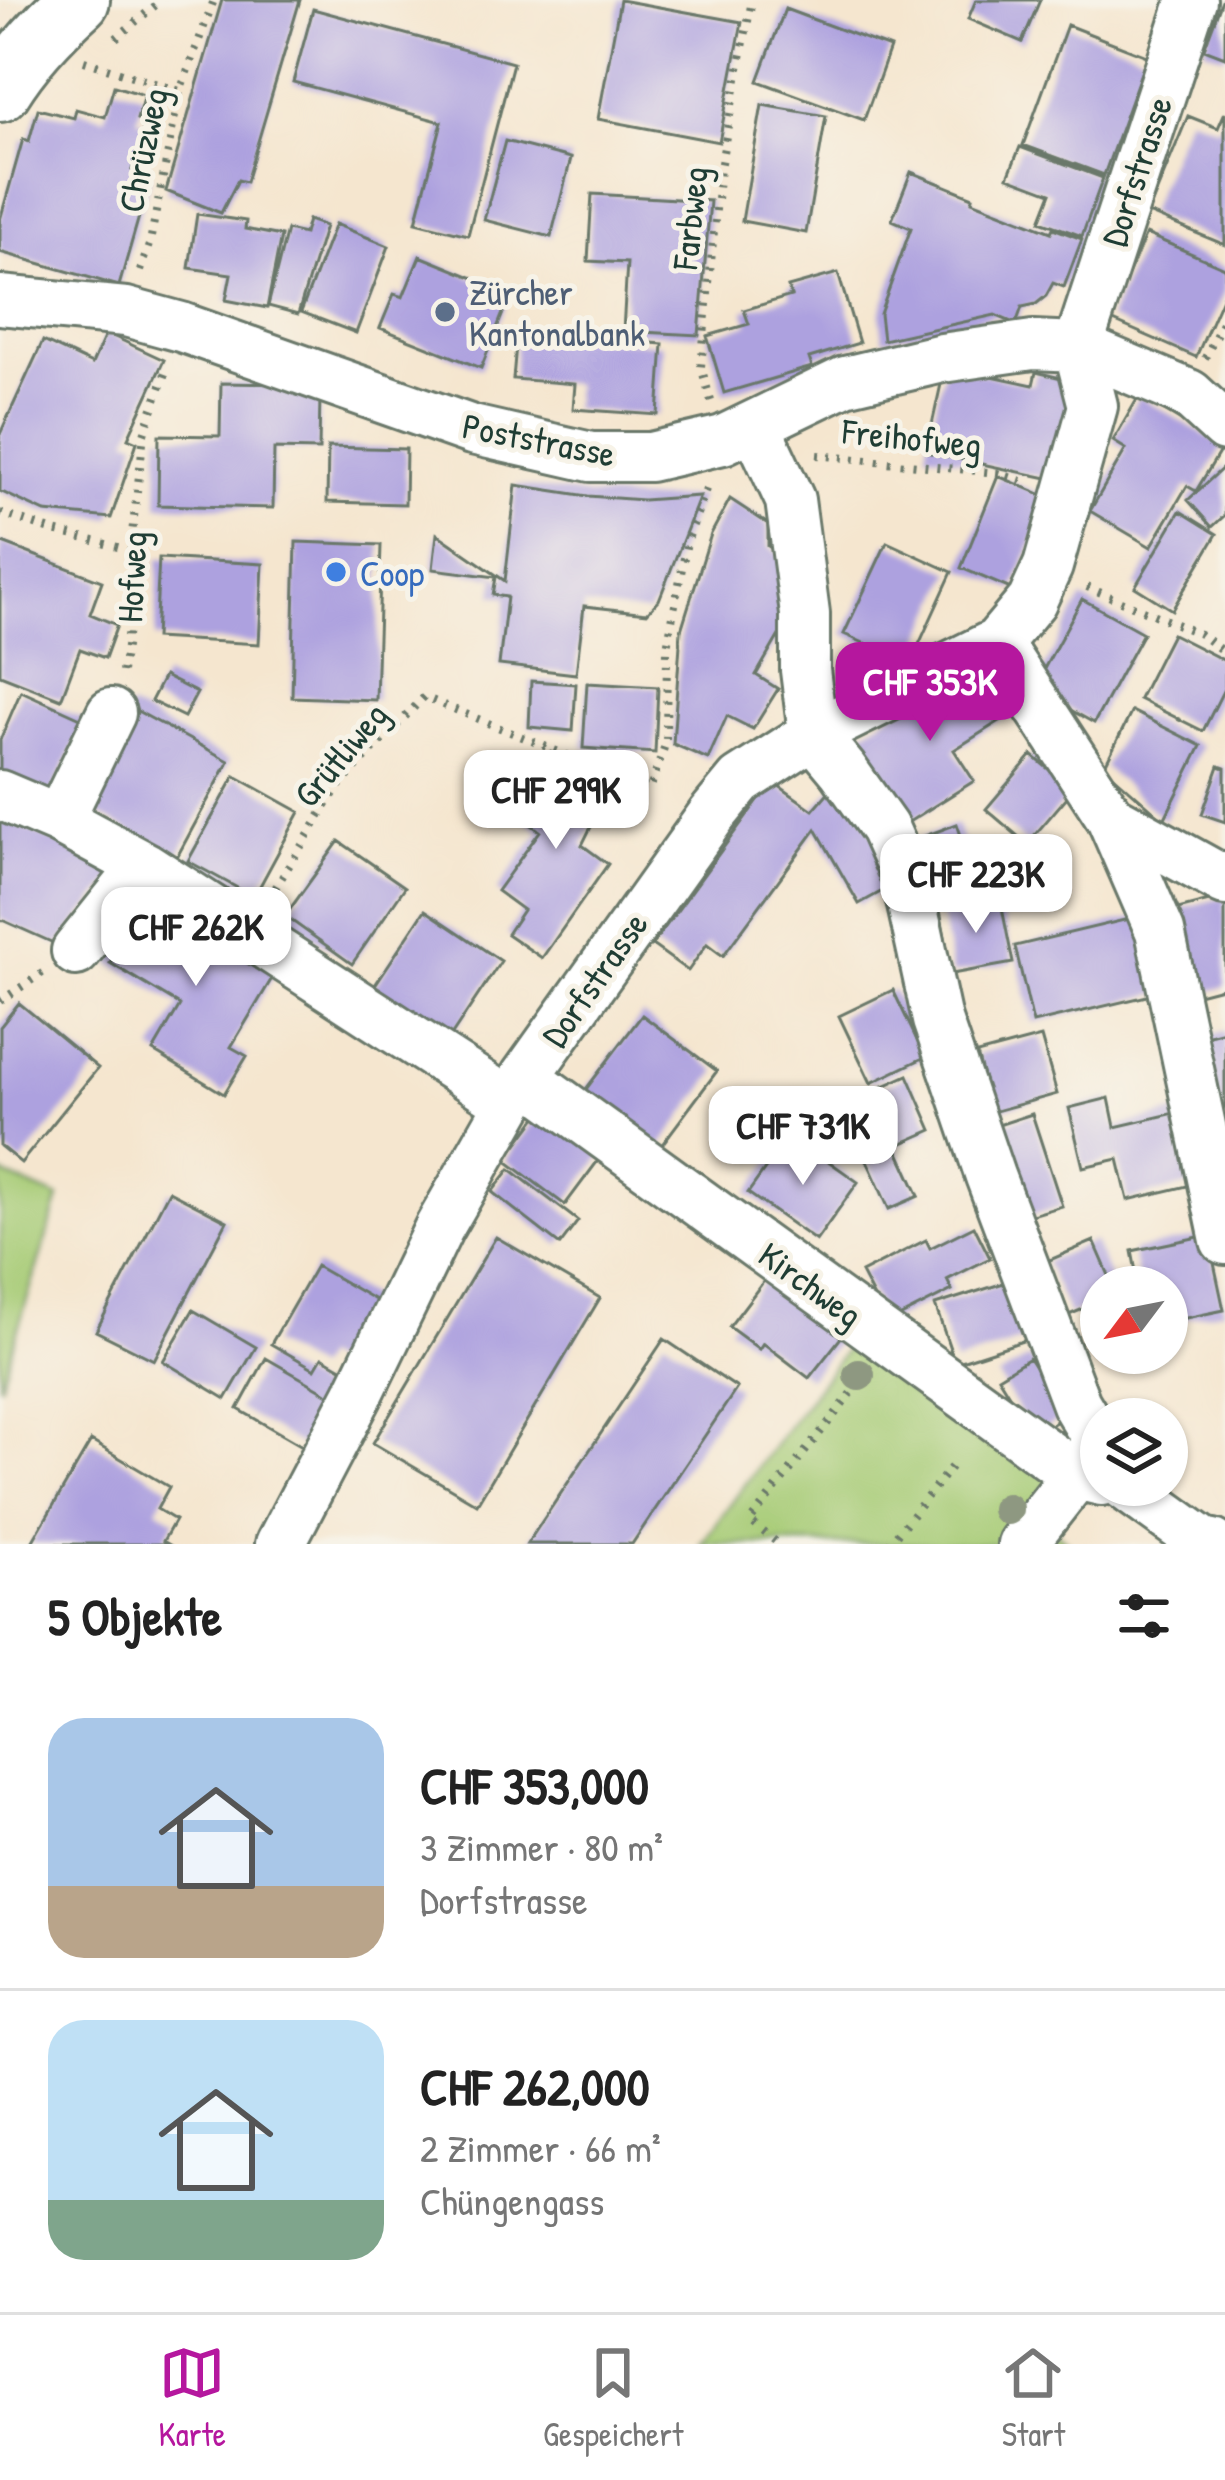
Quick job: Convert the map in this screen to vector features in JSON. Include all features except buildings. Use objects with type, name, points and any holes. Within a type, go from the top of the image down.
[{"type":"main road","points":[[0,91],[55,22],[79,0]]},
{"type":"street","name":"Dorfstrasse","points":[[280,1544],[439,1228],[518,1090],[712,815],[740,781],[813,734],[997,644],[1033,601],[1070,496],[1093,406],[1078,347],[1192,0]]},
{"type":"street","name":"Poststrasse","points":[[4,314],[126,312],[472,430],[591,457],[650,457],[739,433],[845,382],[941,358],[1033,345],[1078,347]]},
{"type":"street","points":[[1078,347],[1189,394],[1225,427]]},
{"type":"street","points":[[739,433],[790,500],[805,614],[805,670],[813,734],[884,828],[906,877],[937,1020],[1080,1413]]},
{"type":"street","points":[[997,644],[1111,818],[1160,931],[1225,1240]]},
{"type":"street","points":[[59,820],[111,713]]},
{"type":"street","name":"Kirchweg","points":[[0,795],[59,820],[144,866],[248,933],[518,1090],[1080,1458]]},
{"type":"street","points":[[1111,818],[1225,881]]},
{"type":"street","points":[[76,951],[144,866]]},
{"type":"street","points":[[1022,1544],[1080,1498]]},
{"type":"street","name":"Kirchweg","points":[[1151,1506],[1206,1543]]},
{"type":"path","points":[[163,0],[87,62],[180,91]]},
{"type":"path","name":"Chrüzweg","points":[[126,312],[150,242],[180,91],[214,0]]},
{"type":"path","name":"Farbweg","points":[[739,433],[701,368],[720,168],[752,0]]},
{"type":"path","name":"Hofweg","points":[[111,713],[128,640],[130,550],[144,434],[181,327]]},
{"type":"path","name":"Freihofweg","points":[[739,433],[796,453],[997,473],[1070,496]]},
{"type":"path","name":"Grütliweg","points":[[248,933],[338,787],[424,697],[650,789],[666,742],[667,647],[687,542],[739,433]]},
{"type":"path","points":[[0,513],[130,550]]},
{"type":"path","points":[[1048,566],[1200,634],[1225,653]]},
{"type":"path","points":[[775,1543],[750,1521],[859,1384]]},
{"type":"path","points":[[889,1544],[952,1466]]},
{"type":"green space","points":[[0,1173],[59,1198],[0,1386]]},
{"type":"green space","points":[[859,1331],[1061,1481],[1034,1512],[1070,1544],[701,1544]]},
{"type":"place","name":"Zürcher Kantonalbank","points":[[445,312]]},
{"type":"place","name":"Coop","points":[[336,572]]}]
